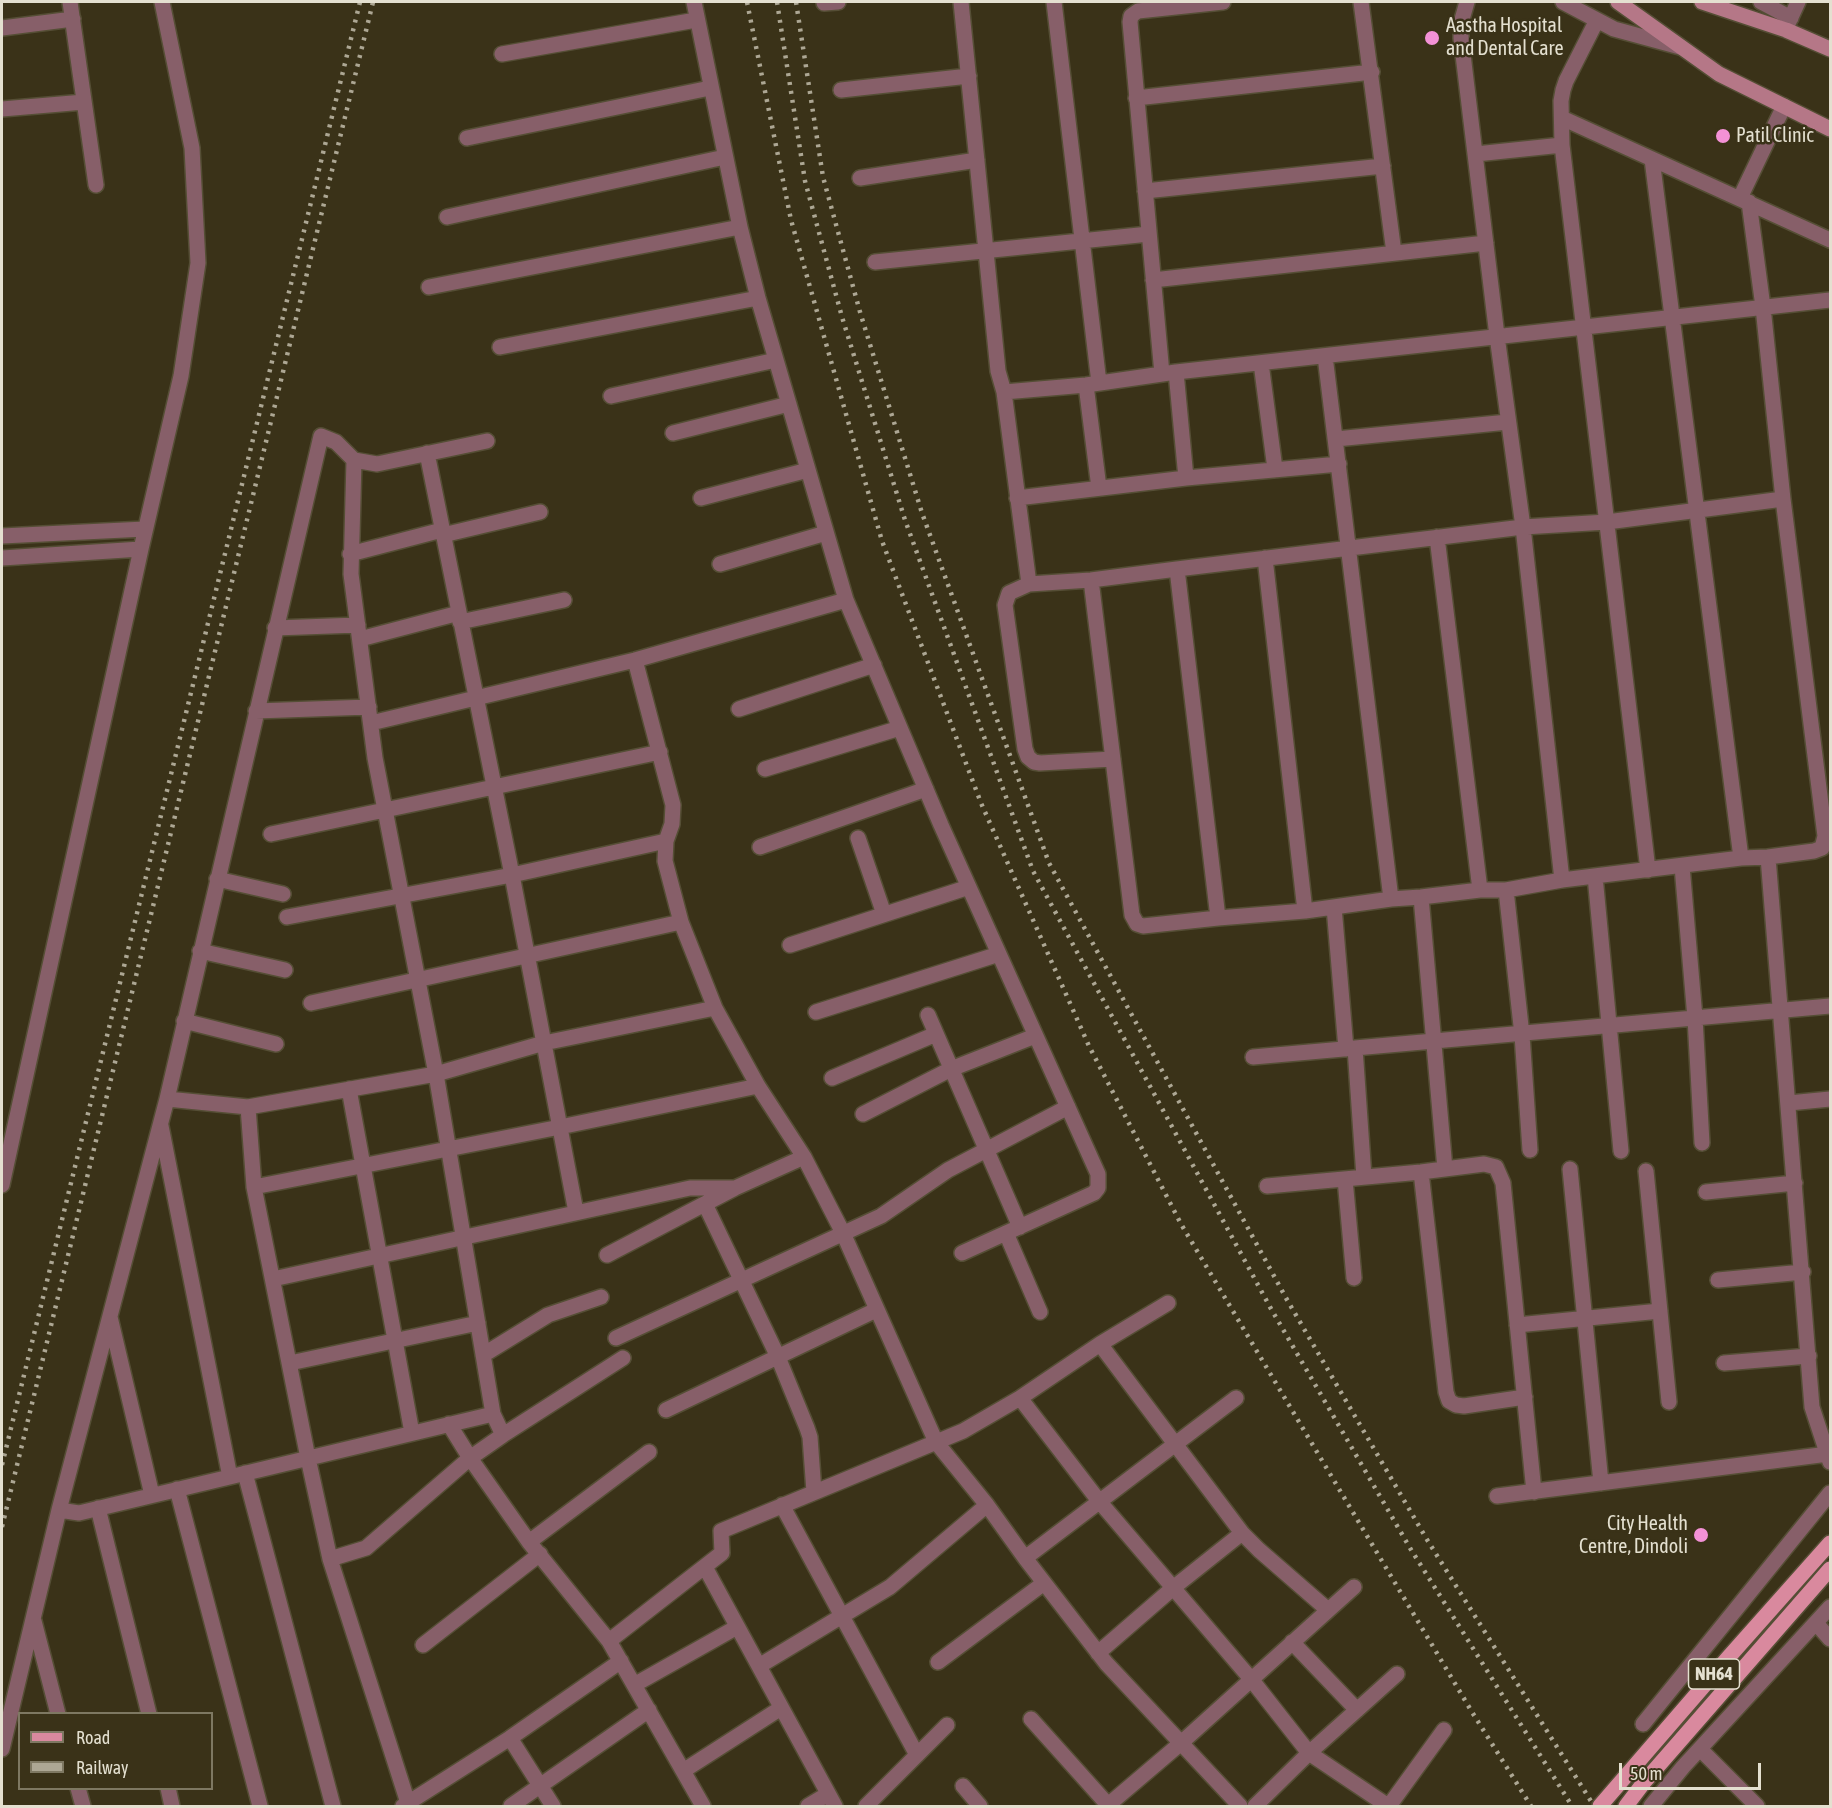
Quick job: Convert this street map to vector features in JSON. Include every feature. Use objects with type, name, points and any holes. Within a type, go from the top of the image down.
[{"type":"main road","points":[[1702,2],[1788,24],[1830,49]]},
{"type":"main road","points":[[1622,4],[1719,74],[1830,129]]},
{"type":"main road","name":"NH64","points":[[1600,1806],[1830,1543]]},
{"type":"main road","name":"NH64","points":[[1626,1806],[1645,1781],[1830,1569]]},
{"type":"street","points":[[70,2],[96,185]]},
{"type":"street","points":[[2,1185],[9,1125],[181,376],[198,263],[192,148],[162,2]]},
{"type":"street","points":[[694,2],[740,227],[758,298],[846,600],[969,887],[1098,1174],[1098,1188],[1094,1193],[962,1253]]},
{"type":"street","points":[[961,2],[998,371],[1004,392],[1029,584]]},
{"type":"street","points":[[1054,2],[1083,242],[1099,488]]},
{"type":"street","points":[[1186,478],[1153,280],[1130,22],[1133,14],[1143,10],[1223,2]]},
{"type":"street","points":[[1361,2],[1394,253]]},
{"type":"street","points":[[1467,2],[1461,23],[1461,38],[1523,527],[1562,880]]},
{"type":"street","points":[[1563,2],[1623,32],[1684,48]]},
{"type":"street","points":[[1761,2],[1788,24],[1798,2]]},
{"type":"street","points":[[2,28],[73,19]]},
{"type":"street","points":[[502,54],[696,20]]},
{"type":"street","points":[[1598,20],[1566,81],[1561,102],[1562,145],[1648,870]]},
{"type":"street","points":[[1136,98],[1372,72]]},
{"type":"street","points":[[841,90],[969,76]]},
{"type":"street","points":[[467,138],[710,88]]},
{"type":"street","points":[[2,109],[84,102]]},
{"type":"street","points":[[1091,580],[1134,921],[1137,924],[1149,926],[1305,911],[1480,890],[1506,890],[1562,880],[1741,858],[1768,857],[1822,848],[1827,823],[1783,499],[1763,307],[1745,200],[1784,106]]},
{"type":"street","points":[[1562,118],[1830,240]]},
{"type":"street","points":[[1476,154],[1562,145]]},
{"type":"street","points":[[447,217],[725,157]]},
{"type":"street","points":[[1652,159],[1695,511],[1741,858]]},
{"type":"street","points":[[860,178],[976,160]]},
{"type":"street","points":[[1145,191],[1383,166]]},
{"type":"street","points":[[429,288],[740,227]]},
{"type":"street","points":[[875,262],[1149,234]]},
{"type":"street","points":[[1153,280],[1486,243]]},
{"type":"street","points":[[500,346],[758,298]]},
{"type":"street","points":[[1004,392],[1830,300]]},
{"type":"street","points":[[1325,356],[1391,899]]},
{"type":"street","points":[[611,396],[776,360]]},
{"type":"street","points":[[1261,363],[1275,470]]},
{"type":"street","points":[[674,433],[789,404]]},
{"type":"street","points":[[1336,439],[1508,422]]},
{"type":"street","points":[[2,1749],[59,1510],[166,1099],[321,436],[336,442],[354,460],[377,464],[487,441]]},
{"type":"street","points":[[428,453],[576,1212]]},
{"type":"street","points":[[354,460],[350,554],[375,758],[436,1074],[493,1414],[503,1435]]},
{"type":"street","points":[[1017,498],[1186,478],[1339,464]]},
{"type":"street","points":[[701,498],[808,470]]},
{"type":"street","points":[[1113,759],[1040,763],[1028,757],[1005,605],[1009,593],[1029,584],[1091,580],[1523,527],[1607,522],[1783,499]]},
{"type":"street","points":[[350,554],[540,512]]},
{"type":"street","points":[[2,536],[145,529]]},
{"type":"street","points":[[720,564],[826,532]]},
{"type":"street","points":[[1437,537],[1480,890]]},
{"type":"street","points":[[2,558],[141,549]]},
{"type":"street","points":[[1265,558],[1305,911]]},
{"type":"street","points":[[1177,569],[1218,918]]},
{"type":"street","points":[[275,628],[359,632],[564,600]]},
{"type":"street","points":[[371,723],[635,660],[846,600]]},
{"type":"street","points":[[635,660],[673,805],[672,824],[666,841],[665,861],[681,922],[715,1008],[758,1086],[804,1156],[843,1233],[936,1442],[987,1505],[1098,1653],[1240,1806]]},
{"type":"street","points":[[739,709],[874,665]]},
{"type":"street","points":[[256,711],[369,707]]},
{"type":"street","points":[[765,769],[900,728]]},
{"type":"street","points":[[271,834],[660,752]]},
{"type":"street","points":[[760,847],[926,789]]},
{"type":"street","points":[[858,838],[884,914]]},
{"type":"street","points":[[287,917],[512,875],[666,841]]},
{"type":"street","points":[[1497,1496],[1829,1458],[1812,1407],[1768,857]]},
{"type":"street","points":[[1682,866],[1695,1018],[1702,1143]]},
{"type":"street","points":[[1595,876],[1621,1151]]},
{"type":"street","points":[[217,879],[283,894]]},
{"type":"street","points":[[790,945],[969,887]]},
{"type":"street","points":[[1506,890],[1522,1035],[1530,1150]]},
{"type":"street","points":[[1421,897],[1445,1169]]},
{"type":"street","points":[[1334,907],[1364,1178]]},
{"type":"street","points":[[311,1003],[681,922]]},
{"type":"street","points":[[200,951],[285,970]]},
{"type":"street","points":[[816,1012],[999,954]]},
{"type":"street","points":[[1253,1057],[1830,1006]]},
{"type":"street","points":[[166,1099],[248,1107],[436,1074],[544,1043],[715,1008]]},
{"type":"street","points":[[928,1016],[986,1150],[1040,1312]]},
{"type":"street","points":[[184,1021],[276,1044]]},
{"type":"street","points":[[832,1078],[936,1034]]},
{"type":"street","points":[[863,1114],[951,1069],[1035,1036]]},
{"type":"street","points":[[254,1187],[758,1086]]},
{"type":"street","points":[[349,1089],[412,1433]]},
{"type":"street","points":[[1789,1103],[1830,1099]]},
{"type":"street","points":[[248,1107],[254,1187],[330,1559],[406,1805],[510,1738],[621,1661]]},
{"type":"street","points":[[616,1338],[881,1216],[948,1170],[1068,1107]]},
{"type":"street","points":[[160,1122],[238,1475],[333,1806]]},
{"type":"street","points":[[607,1255],[735,1188],[804,1156]]},
{"type":"street","points":[[1267,1186],[1364,1178],[1484,1164],[1496,1167],[1503,1183],[1534,1492]]},
{"type":"street","points":[[1570,1169],[1601,1483]]},
{"type":"street","points":[[1646,1171],[1668,1402]]},
{"type":"street","points":[[1421,1172],[1446,1392],[1449,1401],[1464,1406],[1525,1397]]},
{"type":"street","points":[[1345,1179],[1354,1278]]},
{"type":"street","points":[[1706,1192],[1795,1183]]},
{"type":"street","points":[[273,1278],[690,1188],[735,1188]]},
{"type":"street","points":[[705,1204],[778,1357],[810,1437],[814,1492]]},
{"type":"street","points":[[1718,1280],[1803,1272]]},
{"type":"street","points":[[483,1355],[548,1315],[601,1297]]},
{"type":"street","points":[[609,1641],[722,1553],[721,1531],[963,1431],[1020,1398],[1100,1344],[1168,1303]]},
{"type":"street","points":[[666,1410],[876,1310]]},
{"type":"street","points":[[1517,1325],[1660,1311]]},
{"type":"street","points":[[110,1315],[152,1495]]},
{"type":"street","points":[[290,1363],[478,1323]]},
{"type":"street","points":[[1100,1344],[1242,1533],[1328,1610]]},
{"type":"street","points":[[1724,1363],[1809,1356]]},
{"type":"street","points":[[330,1559],[366,1548],[470,1458],[623,1358]]},
{"type":"street","points":[[1020,1398],[1099,1502],[1251,1678],[1310,1753],[1389,1806],[1444,1730]]},
{"type":"street","points":[[1025,1558],[1236,1398]]},
{"type":"street","points":[[59,1510],[79,1513],[493,1414]]},
{"type":"street","points":[[449,1424],[529,1542],[609,1641],[703,1806]]},
{"type":"street","points":[[529,1542],[649,1452]]},
{"type":"street","points":[[177,1489],[261,1806]]},
{"type":"street","points":[[1643,1724],[1830,1493]]},
{"type":"street","points":[[782,1505],[917,1755]]},
{"type":"street","points":[[759,1666],[890,1587],[987,1505]]},
{"type":"street","points":[[98,1508],[149,1712]]},
{"type":"street","points":[[1098,1653],[1173,1588],[1242,1533]]},
{"type":"street","points":[[423,1645],[540,1554]]},
{"type":"street","points":[[705,1567],[831,1800],[808,1806]]},
{"type":"street","points":[[938,1662],[1044,1583]]},
{"type":"street","points":[[1031,1719],[1108,1806],[1354,1587]]},
{"type":"street","points":[[1651,1806],[1683,1767],[1830,1606]]},
{"type":"street","points":[[33,1618],[58,1712]]},
{"type":"street","points":[[1816,1623],[1830,1639]]},
{"type":"street","points":[[634,1685],[737,1627]]},
{"type":"street","points":[[1292,1642],[1357,1710]]},
{"type":"street","points":[[1255,1806],[1397,1674]]},
{"type":"street","points":[[683,1771],[782,1708]]},
{"type":"street","points":[[511,1806],[649,1710]]},
{"type":"street","points":[[866,1806],[947,1725]]},
{"type":"street","points":[[510,1738],[553,1806]]},
{"type":"street","points":[[1700,1749],[1757,1806]]},
{"type":"street","points":[[963,1786],[980,1806]]},
{"type":"street","points":[[79,1790],[83,1806]]},
{"type":"street","points":[[168,1790],[172,1806]]},
{"type":"railway","points":[[2,1465],[360,2]]},
{"type":"railway","points":[[2,1527],[373,2]]},
{"type":"railway","points":[[747,2],[791,220],[882,541],[981,803],[1089,1046],[1181,1224],[1472,1712],[1531,1806]]},
{"type":"railway","points":[[777,2],[805,181],[842,317],[905,520],[1033,871],[1270,1307],[1410,1548],[1572,1806]]},
{"type":"railway","points":[[796,2],[823,177],[860,312],[922,513],[1049,863],[1286,1298],[1426,1538],[1594,1806]]},
{"type":"place","name":"Aastha Hospital and Dental Care","points":[[1432,38]]},
{"type":"place","name":"Patil Clinic","points":[[1723,136]]},
{"type":"place","name":"City Health Centre, Dindoli","points":[[1701,1535]]}]
